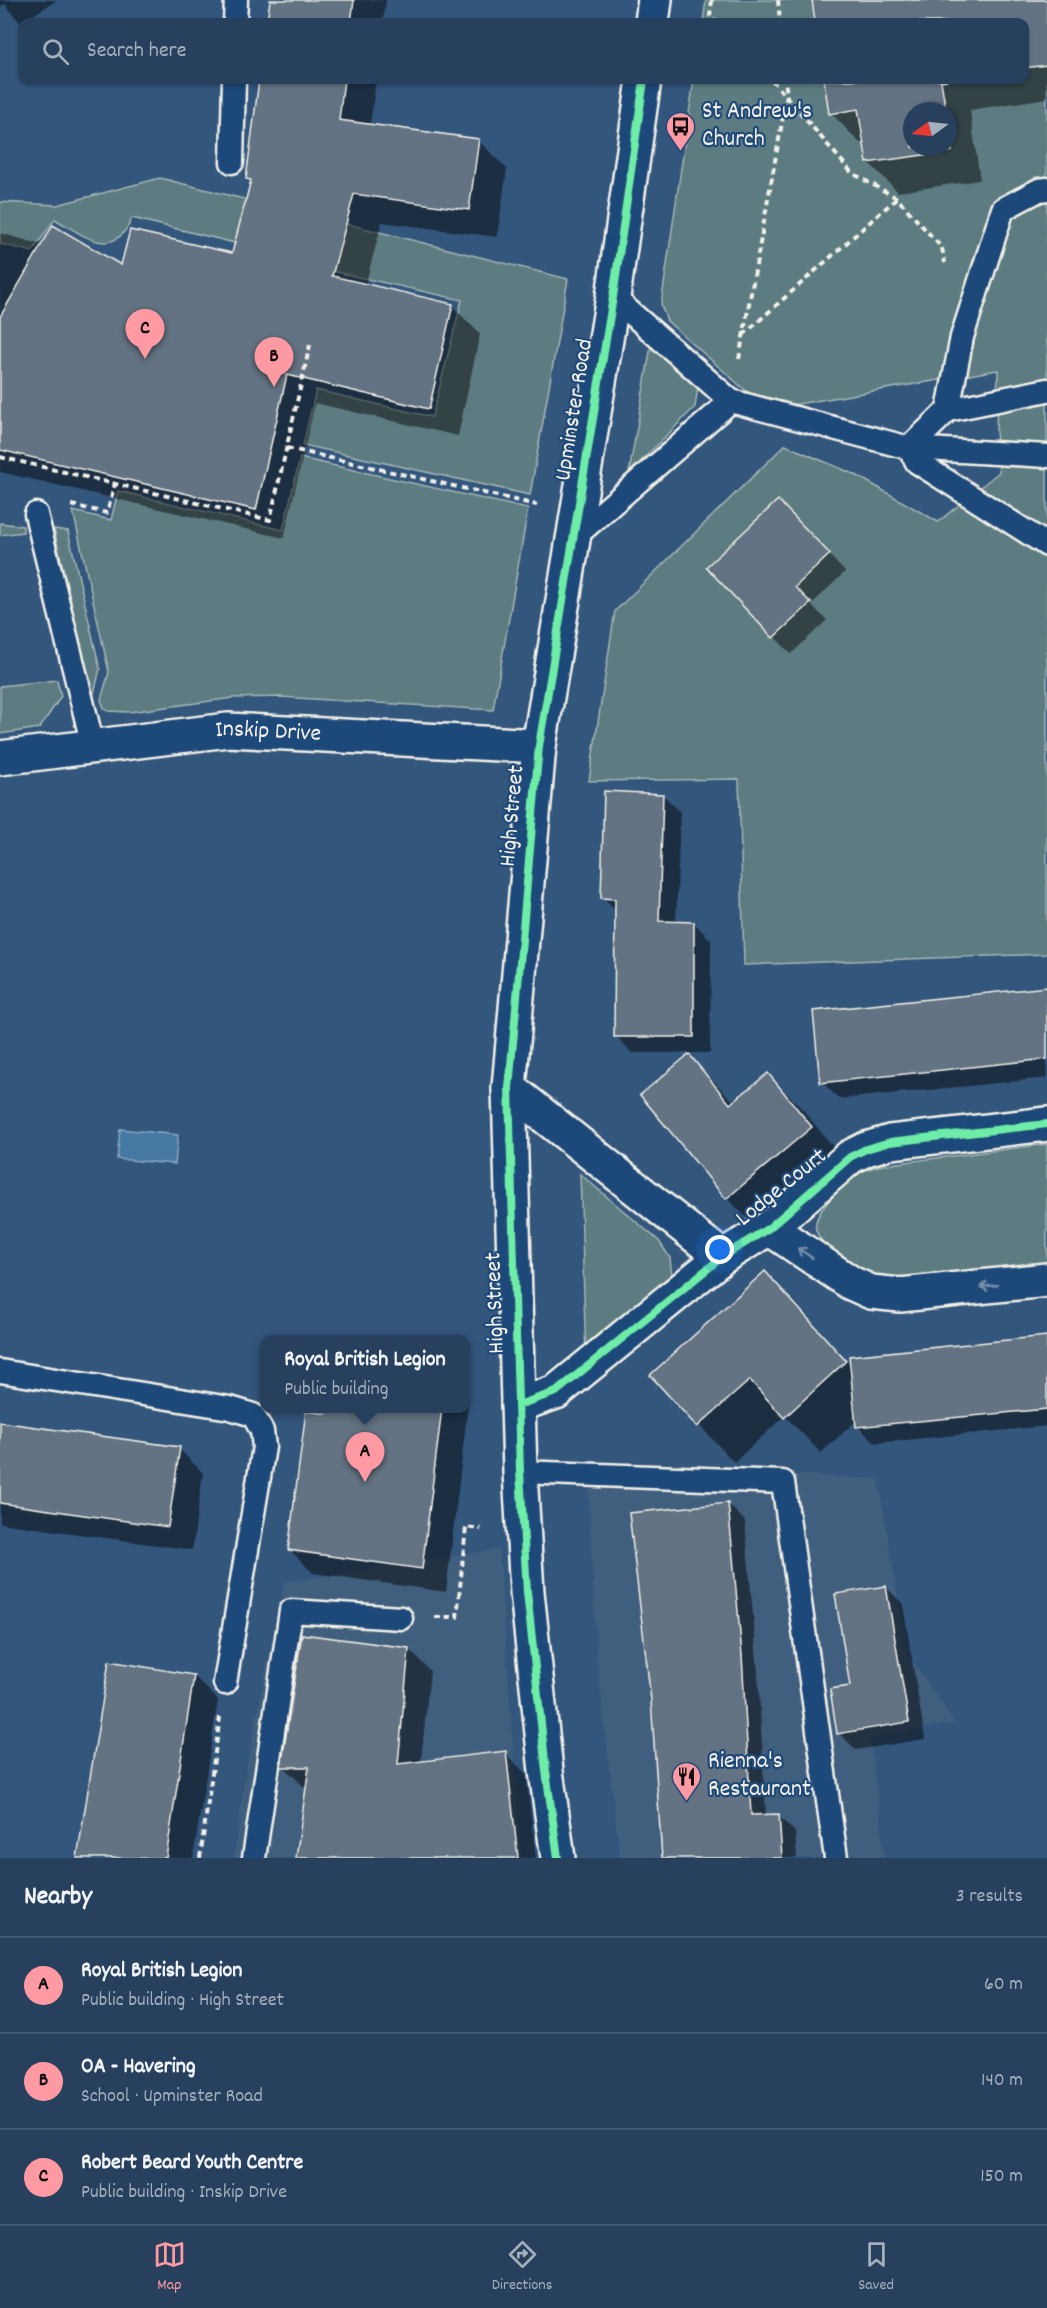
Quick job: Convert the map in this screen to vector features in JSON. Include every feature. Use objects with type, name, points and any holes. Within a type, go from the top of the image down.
[{"type":"main road","points":[[653,18],[656,0]]},
{"type":"main road","name":"Upminster Road","points":[[539,746],[613,297],[643,84]]},
{"type":"main road","name":"Inskip Drive","points":[[0,758],[228,730],[539,746]]},
{"type":"main road","name":"High Street","points":[[539,746],[509,1088],[520,1472],[524,1535],[535,1675],[558,1858]]},
{"type":"main road","points":[[509,1088],[722,1257]]},
{"type":"main road","name":"Lodge Court","points":[[518,1405],[556,1392],[722,1257],[769,1228],[850,1157],[866,1149],[890,1142],[1047,1124]]},
{"type":"main road","name":"Lodge Court","points":[[769,1228],[851,1283],[870,1292],[900,1295],[1047,1280]]},
{"type":"lane","points":[[235,18],[236,0]]},
{"type":"lane","points":[[232,162],[234,84]]},
{"type":"lane","points":[[948,410],[962,337],[1003,209],[1039,190],[1047,189]]},
{"type":"lane","points":[[613,297],[731,401],[909,448],[1047,456]]},
{"type":"lane","points":[[909,448],[948,410],[1047,390]]},
{"type":"lane","points":[[575,526],[731,401]]},
{"type":"lane","points":[[909,448],[918,462],[1047,545]]},
{"type":"lane","points":[[36,514],[93,746]]},
{"type":"lane","points":[[0,1371],[230,1408],[253,1415],[262,1431],[264,1447],[225,1683]]},
{"type":"lane","points":[[520,1472],[783,1482],[836,1858]]},
{"type":"lane","points":[[254,1858],[291,1611],[401,1618]]},
{"type":"path","points":[[712,0],[710,16],[712,18]]},
{"type":"path","points":[[778,0],[780,18]]},
{"type":"path","points":[[776,84],[852,173],[897,198],[942,248],[947,270]]},
{"type":"path","points":[[731,401],[787,95],[786,84]]},
{"type":"path","points":[[743,335],[897,198]]},
{"type":"path","points":[[0,457],[270,520],[310,345]]},
{"type":"path","points":[[287,448],[575,526]]},
{"type":"path","points":[[61,503],[107,513],[115,484]]},
{"type":"path","points":[[401,1618],[457,1617],[466,1527],[524,1535]]},
{"type":"path","points":[[200,1858],[225,1683]]},
{"type":"shaded area","points":[[120,1129],[178,1135],[175,1164],[117,1159]]},
{"type":"shaded area","points":[[587,1464],[878,1479],[907,1653],[955,1723],[870,1738],[885,1858],[620,1858],[597,1660]]},
{"type":"shaded area","points":[[499,1549],[521,1858],[234,1858],[246,1769],[284,1582]]},
{"type":"green space","points":[[706,0],[1047,0],[1047,954],[744,965],[739,779],[589,781],[615,611],[785,445],[856,475],[938,522],[999,472],[996,431],[998,370],[792,405],[765,402],[745,390],[667,321],[661,305],[693,84],[1029,84],[1029,18],[704,18]]},
{"type":"green space","points":[[160,178],[268,205],[266,213],[244,208],[235,243],[132,218],[125,231],[116,239],[107,242],[87,237],[55,219],[32,252],[0,244],[0,202],[57,205]]},
{"type":"green space","points":[[323,218],[568,279],[530,495],[303,445],[316,390],[432,417],[462,300],[313,267],[316,250],[338,255],[344,233]]},
{"type":"green space","points":[[651,346],[698,387],[695,407],[629,473]]},
{"type":"green space","points":[[300,458],[528,509],[493,710],[280,697],[233,698],[129,712],[108,711],[104,708],[101,700],[109,672],[73,511],[111,520],[118,491],[283,530]]},
{"type":"green space","points":[[0,523],[23,526],[23,532],[0,535]]},
{"type":"green space","points":[[54,529],[68,531],[100,669],[93,697]]},
{"type":"green space","points":[[57,680],[61,696],[40,728],[0,734],[0,686]]},
{"type":"green space","points":[[1047,1144],[1047,1265],[902,1281],[878,1277],[852,1265],[826,1245],[816,1230],[816,1223],[824,1206],[854,1177],[868,1169],[882,1165]]},
{"type":"green space","points":[[580,1174],[659,1241],[670,1258],[672,1276],[660,1292],[586,1357]]},
{"type":"building","points":[[270,0],[354,0],[352,18],[268,18]]},
{"type":"building","points":[[812,0],[1047,0],[1047,65],[1029,67],[1029,18],[814,18]]},
{"type":"building","points":[[258,84],[344,84],[339,120],[479,139],[469,210],[354,194],[332,276],[453,304],[429,409],[287,375],[256,510],[0,450],[0,317],[53,225],[121,265],[130,230],[232,253],[251,180],[246,179]]},
{"type":"building","points":[[825,84],[942,84],[944,102],[903,102],[903,156],[917,156],[867,163],[858,109],[829,114]]},
{"type":"building","points":[[778,500],[830,554],[795,587],[811,603],[773,638],[706,567]]},
{"type":"building","points":[[604,791],[663,794],[659,921],[694,922],[694,1037],[614,1037],[615,899],[601,898]]},
{"type":"building","points":[[1047,987],[1047,1059],[820,1083],[813,1011]]},
{"type":"building","points":[[689,1054],[730,1104],[768,1073],[812,1127],[726,1199],[640,1095]]},
{"type":"building","points":[[765,1271],[846,1361],[784,1418],[750,1380],[697,1427],[650,1375]]},
{"type":"building","points":[[1047,1336],[1047,1409],[856,1427],[849,1356]]},
{"type":"building","points":[[306,1413],[441,1413],[422,1569],[288,1550]]},
{"type":"building","points":[[0,1422],[180,1447],[168,1527],[0,1503]]},
{"type":"building","points":[[728,1503],[742,1655],[751,1815],[779,1814],[782,1858],[662,1858],[651,1700],[629,1513]]},
{"type":"building","points":[[886,1586],[909,1722],[837,1734],[830,1689],[850,1686],[835,1594]]},
{"type":"building","points":[[302,1634],[409,1648],[398,1764],[506,1751],[518,1858],[296,1858],[309,1767],[281,1767]]},
{"type":"building","points":[[109,1661],[194,1675],[166,1858],[77,1858]]},
{"type":"cycle path","points":[[558,1858],[546,1771],[527,1592],[520,1472],[509,1088],[539,746],[613,297],[643,84]]},
{"type":"cycle path","points":[[518,1405],[556,1392],[722,1257],[769,1228],[850,1157],[866,1149],[890,1142],[1047,1124]]},
{"type":"place","name":"St Andrew's Church","points":[[681,152]]},
{"type":"place","name":"Robert Beard Youth Centre","points":[[145,359]]},
{"type":"place","name":"OA - Havering","points":[[274,387]]},
{"type":"place","name":"Royal British Legion","points":[[365,1482]]},
{"type":"place","name":"Rienna's Restaurant","points":[[687,1802]]}]
